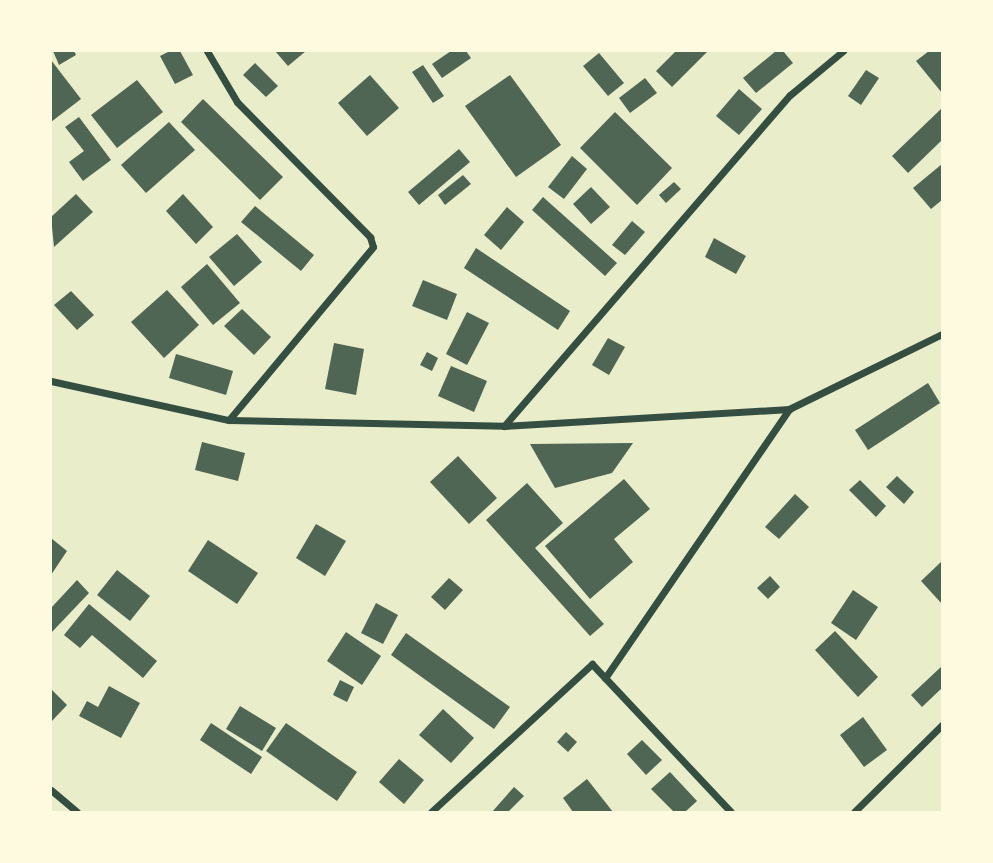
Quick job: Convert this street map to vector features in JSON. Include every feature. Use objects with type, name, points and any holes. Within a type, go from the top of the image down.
[{"type":"street","points":[[207,51],[237,102],[370,237],[373,247],[229,420]]},
{"type":"street","points":[[503,426],[790,94],[843,51]]},
{"type":"street","points":[[51,381],[229,420],[503,426],[789,409],[941,337]]},
{"type":"street","points":[[605,678],[789,409]]},
{"type":"street","points":[[431,812],[592,664],[732,812]]},
{"type":"street","points":[[854,812],[942,725]]},
{"type":"street","points":[[51,790],[77,812]]},
{"type":"building","points":[[53,51],[74,51],[76,55],[59,65]]},
{"type":"building","points":[[170,51],[180,51],[193,75],[175,84],[160,56]]},
{"type":"building","points":[[275,51],[306,51],[288,66]]},
{"type":"building","points":[[451,51],[466,51],[471,58],[442,78],[432,64]]},
{"type":"building","points":[[676,51],[708,51],[672,87],[656,71]]},
{"type":"building","points":[[776,51],[783,51],[793,63],[756,93],[743,78]]},
{"type":"building","points":[[929,51],[942,51],[942,93],[916,61]]},
{"type":"building","points":[[599,53],[624,83],[608,96],[583,66]]},
{"type":"building","points":[[51,60],[81,99],[51,122]]},
{"type":"building","points":[[255,63],[278,86],[266,97],[243,75]]},
{"type":"building","points":[[423,65],[444,96],[433,103],[412,72]]},
{"type":"building","points":[[866,70],[879,78],[861,105],[848,96]]},
{"type":"building","points":[[370,75],[399,108],[367,136],[338,103]]},
{"type":"building","points":[[510,75],[561,145],[516,177],[465,106]]},
{"type":"building","points":[[645,78],[657,93],[630,113],[619,98]]},
{"type":"building","points":[[137,80],[163,112],[117,148],[91,115]]},
{"type":"building","points":[[739,89],[762,109],[739,135],[716,116]]},
{"type":"building","points":[[203,99],[283,177],[260,200],[181,122]]},
{"type":"building","points":[[942,108],[942,140],[908,173],[892,156]]},
{"type":"building","points":[[615,112],[672,168],[637,205],[580,148]]},
{"type":"building","points":[[79,117],[111,160],[83,181],[69,162],[84,151],[65,127]]},
{"type":"building","points":[[169,122],[195,150],[146,193],[121,165]]},
{"type":"building","points":[[459,149],[470,162],[419,205],[408,192]]},
{"type":"building","points":[[572,156],[587,169],[564,199],[548,187]]},
{"type":"building","points":[[942,164],[942,200],[931,209],[913,188]]},
{"type":"building","points":[[463,175],[471,184],[445,205],[438,195]]},
{"type":"building","points":[[674,182],[681,189],[666,203],[659,195]]},
{"type":"building","points":[[591,187],[610,207],[591,224],[573,204]]},
{"type":"building","points":[[76,194],[93,212],[54,247],[51,217]]},
{"type":"building","points":[[183,194],[213,227],[196,244],[166,211]]},
{"type":"building","points":[[543,197],[617,263],[605,276],[532,210]]},
{"type":"building","points":[[255,206],[314,255],[301,271],[241,222]]},
{"type":"building","points":[[507,207],[524,222],[501,250],[484,235]]},
{"type":"building","points":[[632,221],[645,232],[625,255],[612,245]]},
{"type":"building","points":[[237,234],[262,262],[234,286],[209,257]]},
{"type":"building","points":[[714,238],[746,256],[736,274],[705,257]]},
{"type":"building","points":[[476,248],[570,311],[558,330],[464,268]]},
{"type":"building","points":[[207,264],[240,303],[213,325],[181,287]]},
{"type":"building","points":[[423,280],[457,294],[447,320],[412,306]]},
{"type":"building","points":[[167,290],[199,325],[164,358],[131,322]]},
{"type":"building","points":[[71,291],[94,315],[77,330],[54,305]]},
{"type":"building","points":[[242,309],[271,337],[254,355],[224,326]]},
{"type":"building","points":[[467,312],[489,323],[467,365],[446,354]]},
{"type":"building","points":[[608,338],[625,347],[609,375],[592,365]]},
{"type":"building","points":[[334,343],[364,349],[356,395],[325,389]]},
{"type":"building","points":[[427,352],[438,358],[432,371],[420,365]]},
{"type":"building","points":[[176,354],[233,371],[226,395],[169,378]]},
{"type":"building","points":[[451,366],[487,381],[474,412],[438,396]]},
{"type":"building","points":[[928,383],[940,403],[868,450],[855,430]]},
{"type":"building","points":[[202,442],[245,453],[238,481],[195,470]]},
{"type":"building","points":[[633,443],[612,473],[555,488],[530,444]]},
{"type":"building","points":[[458,456],[497,498],[469,524],[430,482]]},
{"type":"building","points":[[897,476],[914,492],[904,504],[886,487]]},
{"type":"building","points":[[624,479],[650,509],[614,539],[633,562],[590,599],[545,546]]},
{"type":"building","points":[[860,480],[886,506],[876,517],[849,490]]},
{"type":"building","points":[[527,483],[563,523],[535,548],[604,624],[590,636],[486,520]]},
{"type":"building","points":[[795,494],[809,507],[779,539],[765,527]]},
{"type":"building","points":[[316,524],[346,541],[325,576],[296,558]]},
{"type":"building","points":[[51,538],[67,551],[51,575]]},
{"type":"building","points":[[208,540],[258,573],[237,604],[188,571]]},
{"type":"building","points":[[942,561],[942,604],[921,581]]},
{"type":"building","points":[[117,570],[150,596],[130,621],[97,595]]},
{"type":"building","points":[[770,576],[780,587],[768,599],[757,588]]},
{"type":"building","points":[[449,578],[463,590],[445,610],[431,597]]},
{"type":"building","points":[[77,580],[89,593],[51,633],[51,608]]},
{"type":"building","points":[[853,590],[878,607],[856,640],[831,623]]},
{"type":"building","points":[[376,603],[398,615],[383,644],[361,633]]},
{"type":"building","points":[[89,604],[157,661],[143,678],[92,635],[80,648],[64,635]]},
{"type":"building","points":[[835,631],[878,677],[858,697],[815,650]]},
{"type":"building","points":[[346,632],[381,656],[362,685],[327,661]]},
{"type":"building","points":[[406,633],[510,707],[494,729],[391,655]]},
{"type":"building","points":[[942,666],[942,688],[922,707],[911,695]]},
{"type":"building","points":[[340,680],[354,687],[347,702],[333,695]]},
{"type":"building","points":[[109,686],[140,703],[121,738],[79,716],[87,701],[98,707]]},
{"type":"building","points":[[51,689],[67,705],[51,722]]},
{"type":"building","points":[[240,706],[276,728],[262,751],[226,729]]},
{"type":"building","points":[[443,709],[474,738],[451,763],[419,735]]},
{"type":"building","points":[[863,717],[887,750],[864,767],[840,735]]},
{"type":"building","points":[[211,723],[262,757],[251,774],[200,740]]},
{"type":"building","points":[[286,723],[357,772],[337,801],[266,751]]},
{"type":"building","points":[[566,732],[577,742],[568,752],[557,742]]},
{"type":"building","points":[[642,740],[662,760],[646,775],[627,754]]},
{"type":"building","points":[[399,759],[424,780],[404,804],[379,782]]},
{"type":"building","points":[[670,772],[697,801],[685,812],[674,812],[651,789]]},
{"type":"building","points":[[587,779],[613,812],[573,812],[563,798]]},
{"type":"building","points":[[514,787],[524,796],[508,812],[492,812]]}]
